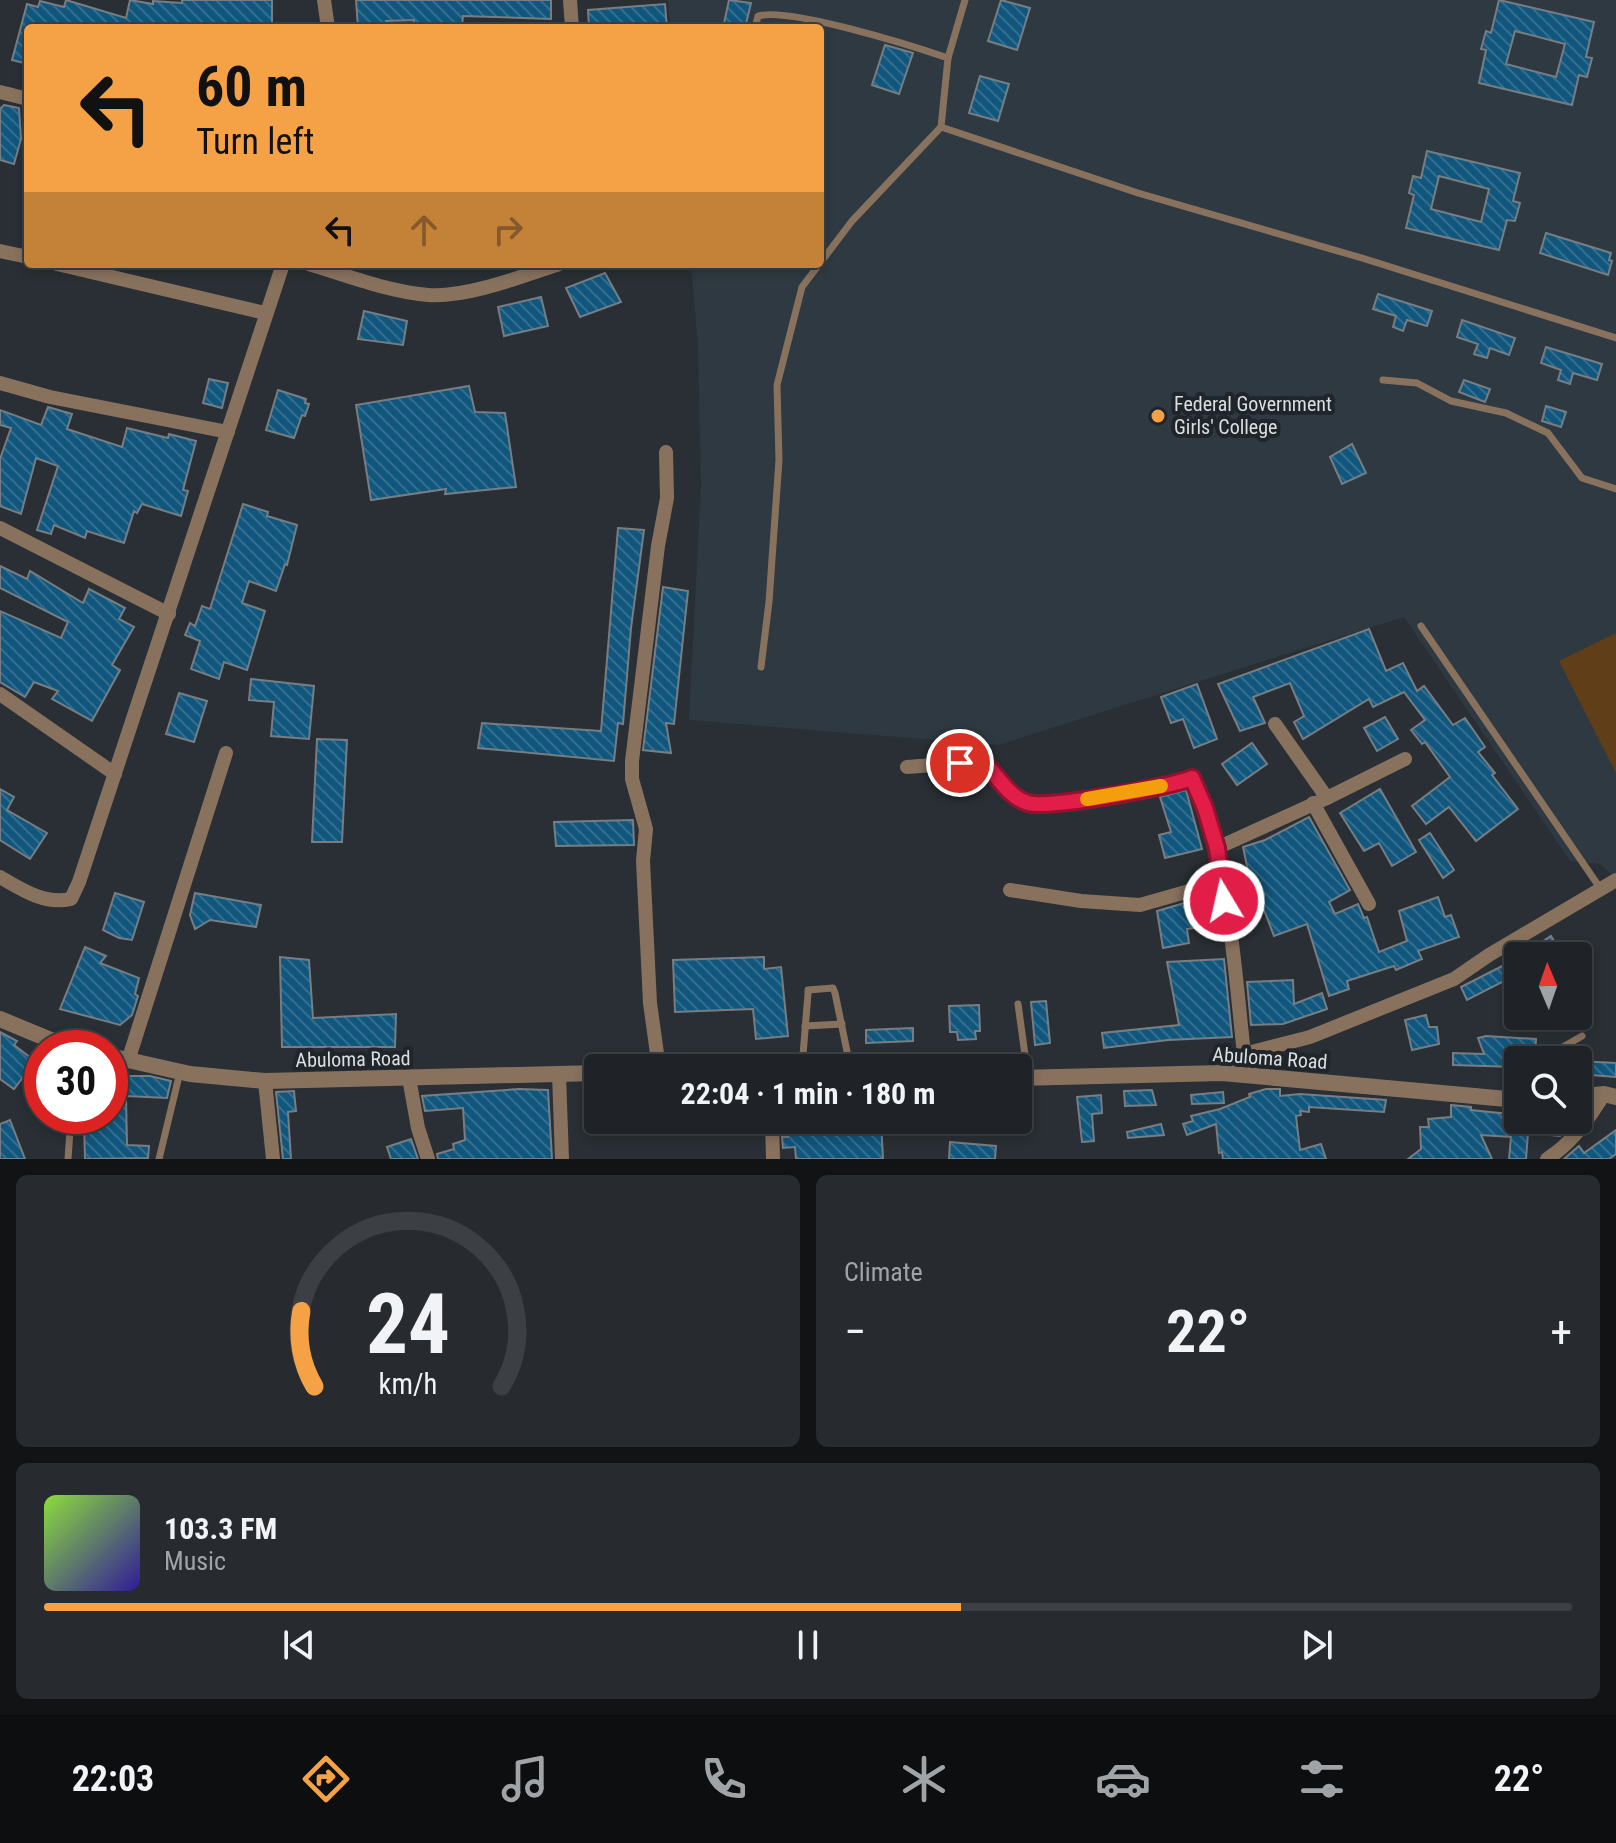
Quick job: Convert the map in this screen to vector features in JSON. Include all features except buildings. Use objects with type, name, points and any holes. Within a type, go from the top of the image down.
[{"type":"street","points":[[324,0],[327,24]]},
{"type":"street","points":[[570,0],[572,24]]},
{"type":"street","points":[[0,92],[24,98]]},
{"type":"street","points":[[0,251],[24,256]]},
{"type":"street","points":[[74,268],[265,313]]},
{"type":"street","points":[[0,877],[55,903],[71,899],[79,882],[282,268]]},
{"type":"street","points":[[321,268],[380,287],[431,295],[480,289],[546,268]]},
{"type":"street","points":[[0,383],[50,397],[228,432]]},
{"type":"street","points":[[658,1054],[650,1003],[643,861],[646,829],[632,779],[632,761],[658,546],[667,498],[666,452]]},
{"type":"street","points":[[0,528],[169,614]]},
{"type":"street","points":[[0,694],[115,774]]},
{"type":"street","points":[[1275,724],[1320,801],[1369,904]]},
{"type":"street","points":[[128,1061],[226,753]]},
{"type":"street","points":[[1217,848],[1405,759]]},
{"type":"street","points":[[907,767],[960,763],[987,766],[1012,794],[1028,803],[1043,804],[1172,786],[1192,778],[1217,848],[1244,1054]]},
{"type":"street","points":[[1222,1073],[1244,1054],[1310,1037],[1454,979],[1616,880]]},
{"type":"street","points":[[1010,890],[1081,901],[1140,905],[1221,882]]},
{"type":"street","points":[[0,1019],[26,1030]]},
{"type":"street","name":"Abuloma Road","points":[[128,1061],[180,1072],[265,1081],[584,1073]]},
{"type":"street","name":"Abuloma Road","points":[[1032,1077],[1222,1073],[1504,1099]]},
{"type":"street","points":[[559,1074],[562,1159]]},
{"type":"street","points":[[409,1078],[418,1128],[428,1159]]},
{"type":"street","points":[[265,1081],[273,1159]]},
{"type":"street","points":[[1547,1159],[1566,1147],[1610,1095]]},
{"type":"street","points":[[772,1134],[773,1159]]},
{"type":"lane","points":[[824,258],[852,221],[941,127],[948,58],[965,0]]},
{"type":"lane","points":[[756,24],[758,16],[766,14],[797,16],[911,45],[948,58]]},
{"type":"lane","points":[[941,127],[1138,193],[1362,258],[1616,338]]},
{"type":"lane","points":[[761,667],[779,460],[777,385],[802,287],[816,268]]},
{"type":"lane","points":[[1383,380],[1417,383],[1451,401],[1506,413],[1548,433],[1582,478],[1616,489]]},
{"type":"lane","points":[[1421,626],[1600,888]]},
{"type":"lane","points":[[797,1054],[805,1026],[808,990],[816,988],[834,990],[848,1054]]},
{"type":"lane","points":[[1018,1004],[1021,1054]]},
{"type":"lane","points":[[805,1026],[842,1024]]},
{"type":"lane","points":[[1565,1046],[1582,1036]]},
{"type":"lane","points":[[159,1159],[180,1072]]},
{"type":"lane","points":[[68,1159],[70,1134]]},
{"type":"shaded area","name":"Federal Government Girls' College","points":[[668,0],[1616,0],[1616,878],[1600,864],[1570,861],[1404,617],[998,745],[689,720],[701,484],[698,348],[691,268],[824,268],[824,24],[670,24]]},
{"type":"shaded area","points":[[1616,633],[1616,773],[1559,661]]},
{"type":"slow traffic","points":[[1087,799],[1161,786]]},
{"type":"place","name":"Federal Government Girls' College","points":[[1158,416]]},
{"type":"route","points":[[960,763],[987,766],[1012,794],[1028,803],[1058,804],[1150,787],[1172,786],[1192,778],[1217,848],[1224,901]]}]
